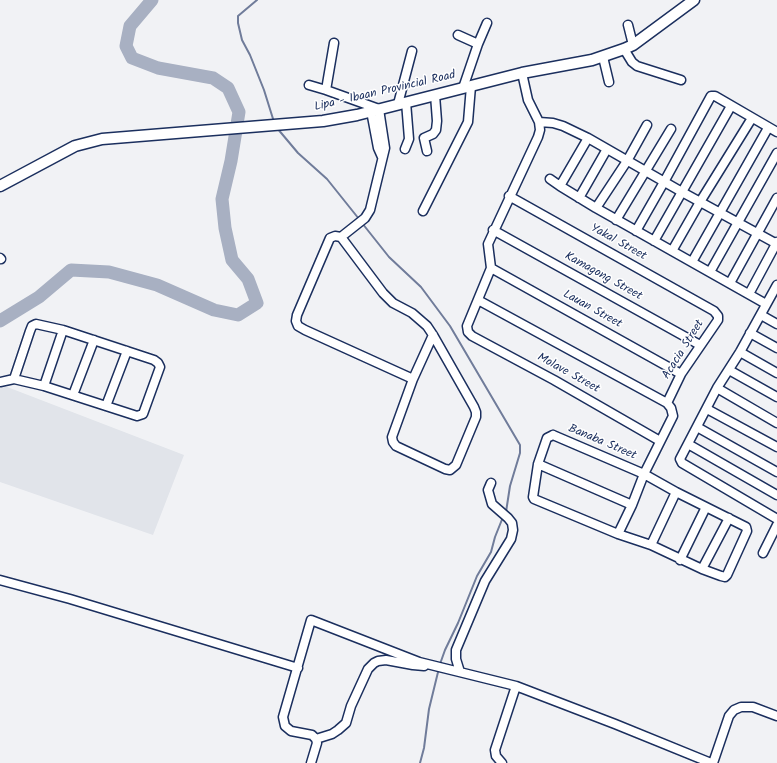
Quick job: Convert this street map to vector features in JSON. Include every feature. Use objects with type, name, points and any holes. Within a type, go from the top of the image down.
[{"type":"main road","name":"Lipa - Ibaan Provincial Road","points":[[0,186],[75,146],[102,139],[323,121],[375,110],[522,73],[592,60],[629,47],[694,0]]},
{"type":"street","points":[[423,211],[468,122],[467,87],[478,44],[487,23]]},
{"type":"street","points":[[628,25],[629,47],[632,62],[636,66],[680,80]]},
{"type":"street","points":[[458,35],[478,44]]},
{"type":"street","points":[[326,90],[334,43]]},
{"type":"street","points":[[405,149],[409,139],[402,103],[412,51]]},
{"type":"street","points":[[603,57],[609,82]]},
{"type":"street","points":[[522,73],[528,100],[539,122],[540,130],[493,230],[488,244],[491,268],[478,300],[667,403],[673,411],[673,416],[644,474],[632,506],[618,534]]},
{"type":"street","points":[[308,85],[326,90],[375,110],[385,148],[370,210],[360,222],[341,237]]},
{"type":"street","points":[[427,151],[424,138],[433,134],[436,130],[437,121],[434,95]]},
{"type":"street","points":[[636,231],[711,96],[715,96],[777,132]]},
{"type":"street","points":[[654,241],[731,106]]},
{"type":"street","points":[[672,251],[700,202],[752,118]]},
{"type":"street","points":[[539,122],[553,123],[563,126],[588,138],[738,224],[777,243],[749,294]]},
{"type":"street","points":[[596,208],[627,161],[647,125]]},
{"type":"street","points":[[616,220],[671,128]]},
{"type":"street","points":[[692,262],[768,128]]},
{"type":"street","points":[[560,186],[588,138]]},
{"type":"street","points":[[579,198],[607,149]]},
{"type":"street","points":[[710,272],[777,153]]},
{"type":"street","points":[[550,179],[616,220],[766,304]]},
{"type":"street","name":"Yakal Street","points":[[509,196],[714,311]]},
{"type":"street","points":[[730,283],[777,198]]},
{"type":"street","name":"Kamagong Street","points":[[493,230],[700,345]]},
{"type":"street","points":[[413,379],[298,326],[296,321],[330,238],[335,236],[341,237],[383,293],[393,303],[420,318],[427,326],[433,336],[476,412],[476,417],[456,465],[450,470],[396,446],[392,437],[413,379],[433,336]]},
{"type":"street","name":"Lauan Street","points":[[491,268],[681,374]]},
{"type":"street","points":[[777,285],[774,296],[766,304],[740,352],[717,388],[680,458],[682,463],[777,519]]},
{"type":"street","name":"Molave Street","points":[[478,300],[467,326],[468,332],[472,336],[554,380],[660,441]]},
{"type":"street","name":"Acacia Street","points":[[667,403],[681,374],[718,320],[718,316],[714,311]]},
{"type":"street","points":[[761,315],[777,324]]},
{"type":"street","points":[[0,382],[14,379],[44,386],[137,416],[143,414],[160,368],[158,363],[154,360],[63,330],[36,324],[32,326],[14,379]]},
{"type":"street","points":[[44,386],[63,330]]},
{"type":"street","points":[[750,333],[777,348]]},
{"type":"street","points":[[73,395],[94,340]]},
{"type":"street","points":[[106,406],[128,351]]},
{"type":"street","points":[[740,352],[777,373]]},
{"type":"street","points":[[729,370],[777,397]]},
{"type":"street","points":[[717,388],[777,423]]},
{"type":"street","points":[[707,409],[777,447]]},
{"type":"street","points":[[697,427],[777,472]]},
{"type":"street","name":"Banaba Street","points":[[538,464],[547,438],[553,435],[644,474],[676,492],[746,527],[747,531],[727,575],[724,577],[702,569]]},
{"type":"street","points":[[688,444],[777,495]]},
{"type":"street","points":[[632,506],[538,464],[533,497],[534,499],[618,534],[651,545],[680,560],[702,569],[729,518]]},
{"type":"street","points":[[460,672],[456,659],[456,650],[484,581],[511,539],[513,530],[512,523],[508,518],[492,504],[488,490],[491,483]]},
{"type":"street","points":[[651,545],[676,492]]},
{"type":"street","points":[[680,560],[706,506]]},
{"type":"street","points":[[763,553],[774,541],[777,526]]},
{"type":"street","points":[[0,580],[70,599],[298,668]]},
{"type":"street","points":[[311,763],[317,743],[316,739],[312,734],[291,731],[285,726],[283,717],[311,620],[412,659],[516,686],[712,763],[729,716],[734,710],[741,707],[753,707],[777,716]]},
{"type":"street","points":[[316,739],[332,734],[346,723],[351,706],[368,669],[378,661],[386,660],[446,669]]},
{"type":"street","points":[[502,763],[496,756],[495,750],[516,686]]},
{"type":"shaded area","points":[[2,385],[184,455],[153,535],[0,482],[0,389]]},
{"type":"waterway","points":[[0,321],[39,297],[71,270],[109,272],[157,285],[214,310],[238,315],[257,303],[248,279],[232,260],[225,228],[222,199],[231,161],[239,112],[228,88],[213,78],[158,68],[132,58],[126,46],[130,26],[152,0]]},
{"type":"waterway","points":[[257,0],[238,16],[238,23],[242,40],[250,55],[264,90],[274,122]]},
{"type":"waterway","points":[[277,128],[298,153],[327,179],[359,219]]},
{"type":"waterway","points":[[362,223],[389,257],[421,287],[450,326],[520,445],[520,453],[510,486],[506,512]]},
{"type":"waterway","points":[[440,664],[477,576],[491,552],[503,517]]},
{"type":"waterway","points":[[420,763],[424,748],[429,709],[439,668]]}]
